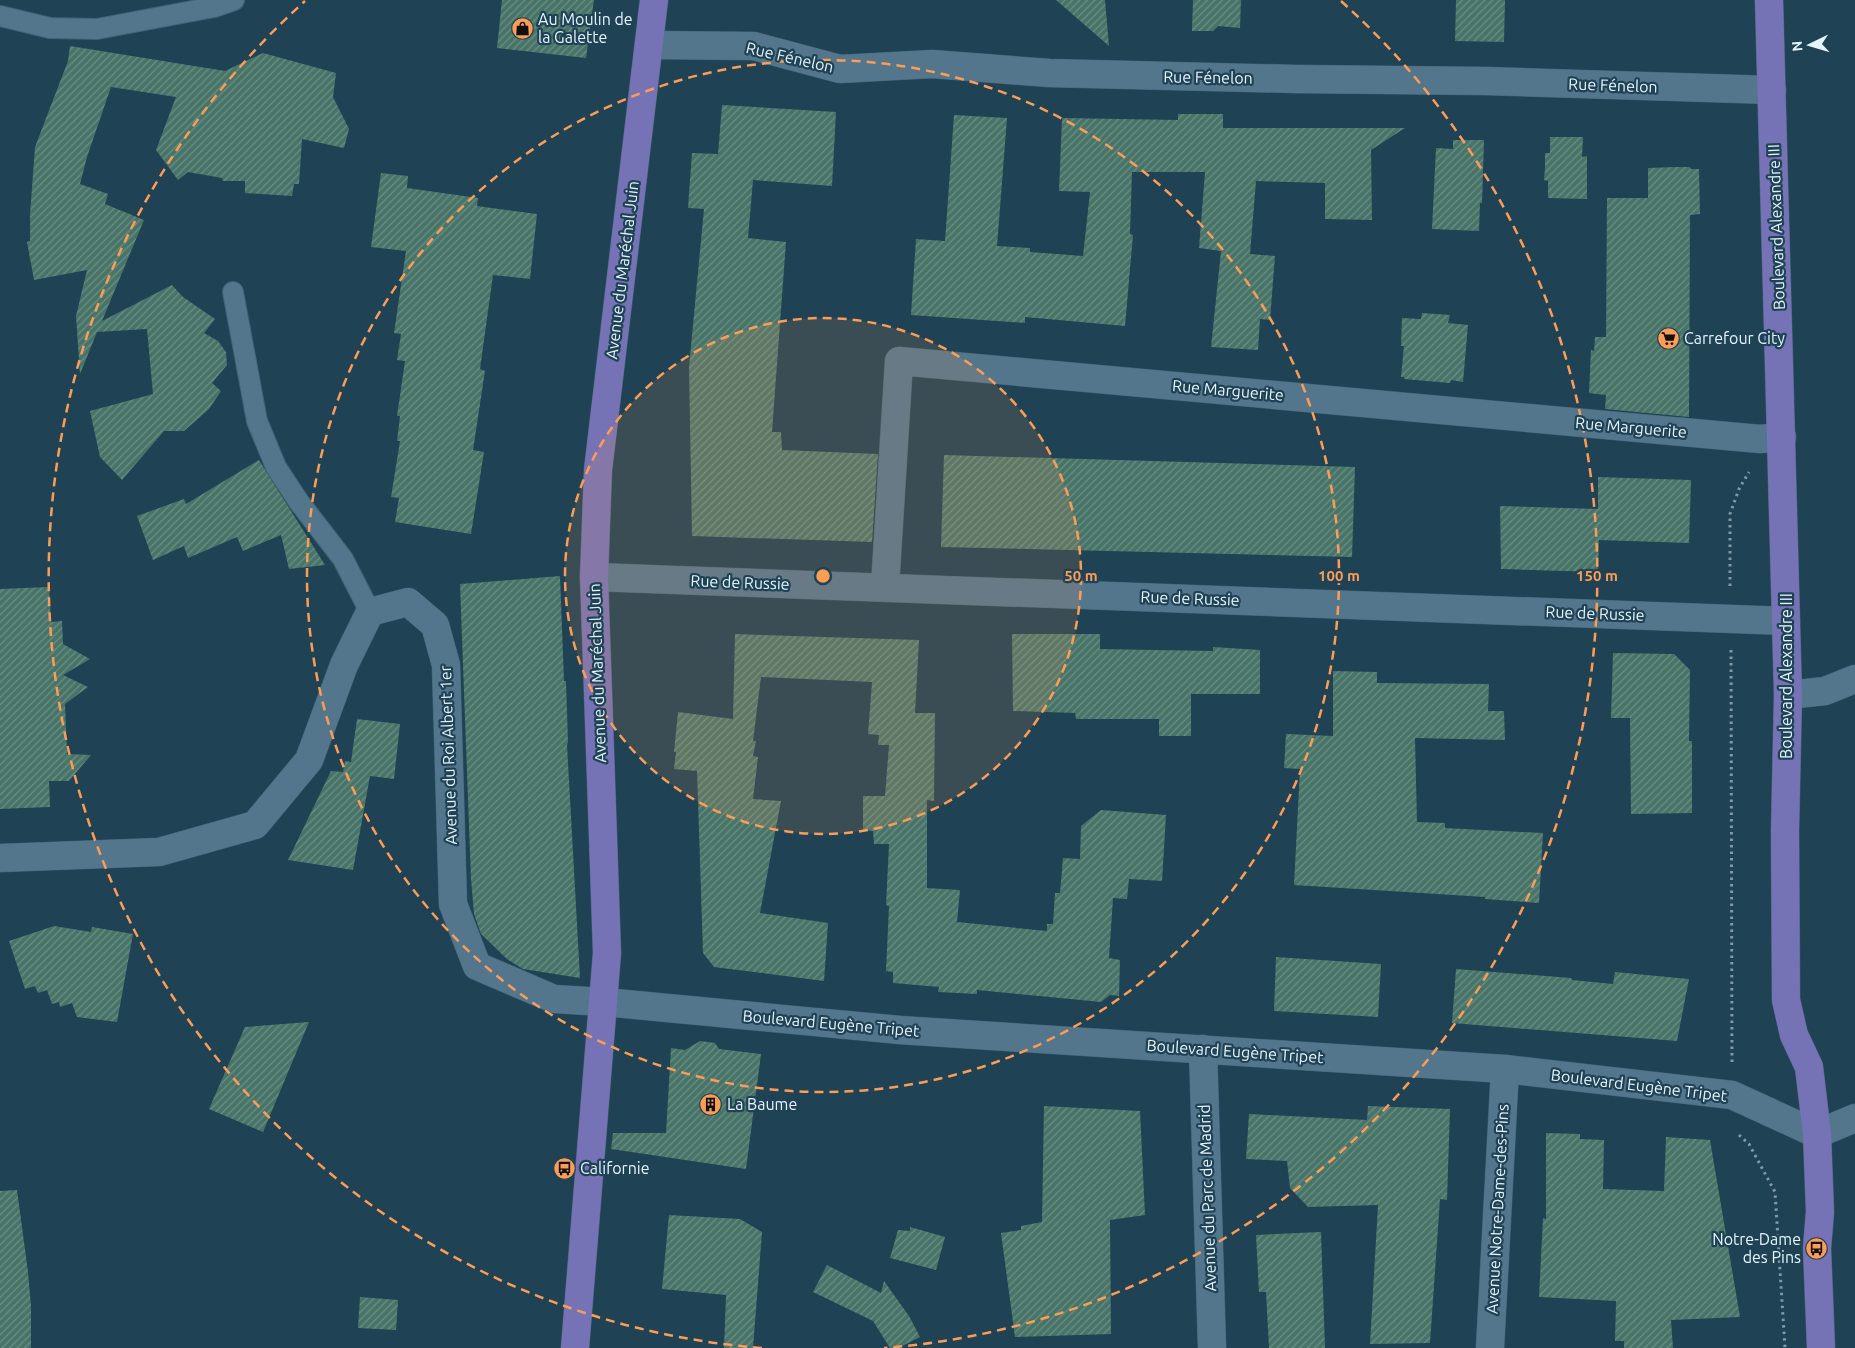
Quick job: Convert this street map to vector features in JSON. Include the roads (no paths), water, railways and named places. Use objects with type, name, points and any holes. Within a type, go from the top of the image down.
[{"type":"main road","name":"Avenue du Maréchal Juin","points":[[575,1348],[607,953],[594,577],[598,470],[654,0]]},
{"type":"main road","name":"Boulevard Alexandre III","points":[[1768,0],[1772,90],[1771,438],[1786,621],[1788,695],[1785,831],[1786,1000],[1794,1035],[1809,1067],[1817,1134],[1820,1212],[1817,1248],[1821,1348]]},
{"type":"street","name":"Rue Fénelon","points":[[648,45],[754,46],[840,69],[932,64],[1049,73],[1486,81],[1772,90]]},
{"type":"street","name":"Rue Marguerite","points":[[885,587],[899,361],[1771,438]]},
{"type":"street","name":"Rue de Russie","points":[[594,577],[1786,621]]},
{"type":"street","name":"Avenue du Roi Albert 1er","points":[[370,612],[408,602],[435,625],[446,665],[453,904],[477,966],[554,999],[604,1002]]},
{"type":"street","points":[[0,858],[160,852],[255,825],[309,760],[344,664],[370,612]]},
{"type":"street","points":[[1788,695],[1825,691],[1855,679]]},
{"type":"street","name":"Boulevard Eugène Tripet","points":[[604,1002],[900,1030],[1505,1069],[1732,1095],[1817,1134]]},
{"type":"street","name":"Avenue du Parc de Madrid","points":[[1203,1049],[1212,1348]]},
{"type":"street","name":"Avenue Notre-Dame-des-Pins","points":[[1490,1348],[1505,1069]]},
{"type":"street","points":[[1817,1134],[1855,1118]]},
{"type":"lane","points":[[0,16],[50,28],[97,29],[214,7],[234,0]]},
{"type":"lane","points":[[233,292],[257,421],[276,467],[299,502],[343,559],[370,612]]},
{"type":"place","name":"Au Moulin de la Galette","points":[[522,28]]},
{"type":"place","name":"Carrefour City","points":[[1668,338]]},
{"type":"place","name":"La Baume","points":[[711,1104]]},
{"type":"place","name":"Californie","points":[[564,1168]]},
{"type":"place","name":"Notre-Dame des Pins","points":[[1817,1248]]}]
